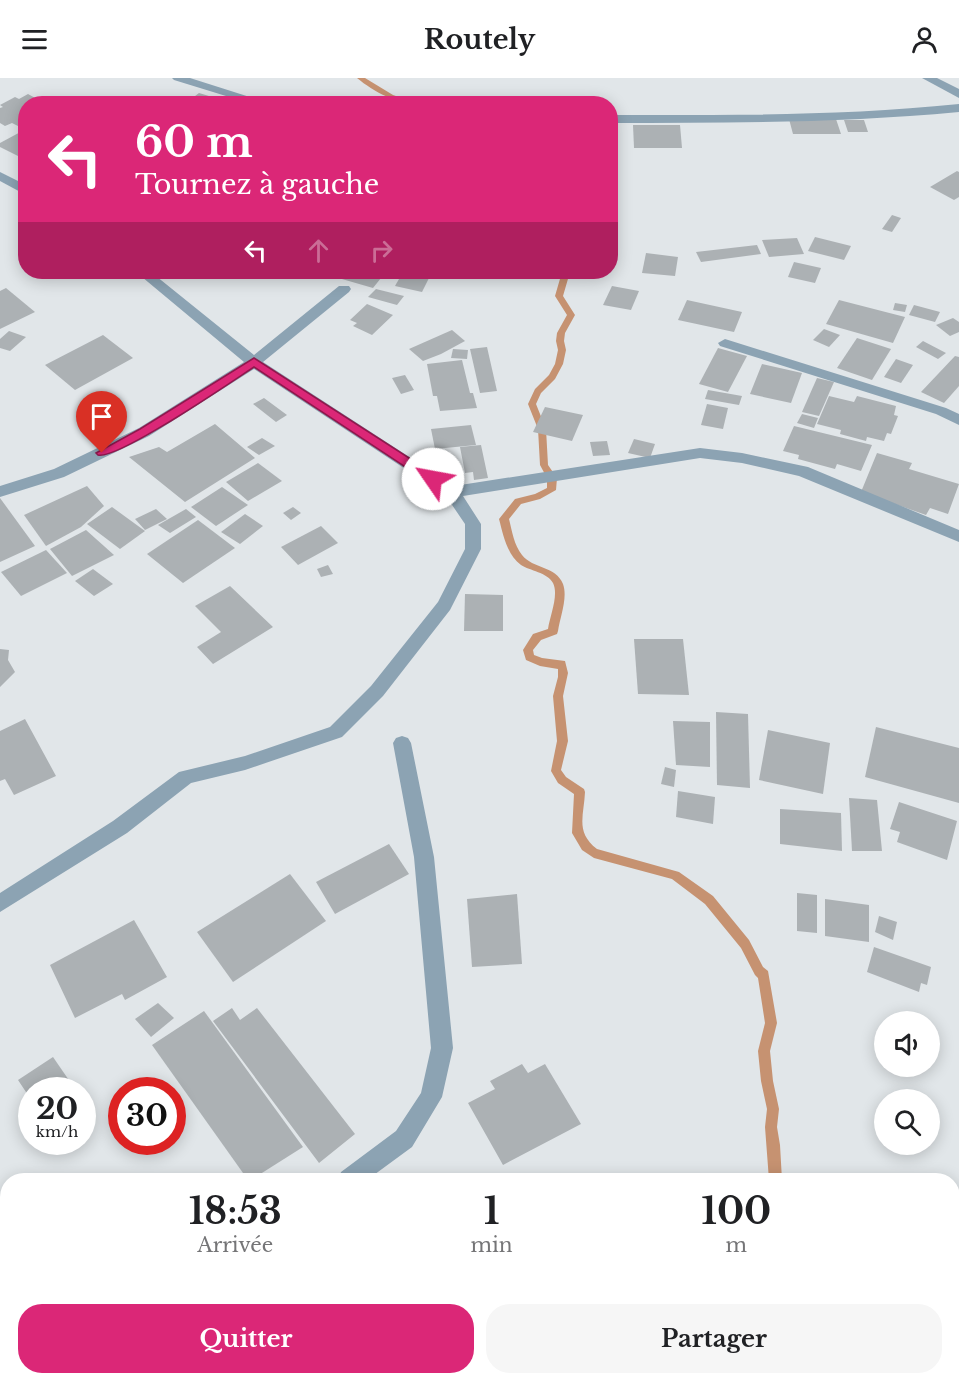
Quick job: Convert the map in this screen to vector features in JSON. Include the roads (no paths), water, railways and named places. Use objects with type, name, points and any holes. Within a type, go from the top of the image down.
[{"type":"street","points":[[178,78],[239,96]]},
{"type":"street","points":[[928,78],[959,94]]},
{"type":"street","points":[[618,119],[751,119],[886,115],[959,108]]},
{"type":"street","points":[[0,176],[18,186]]},
{"type":"street","points":[[0,903],[120,827],[186,777],[245,763],[336,732],[377,691],[444,606],[473,549],[473,524],[452,492],[254,362],[152,279]]},
{"type":"street","points":[[0,492],[60,473],[144,432],[254,362],[344,289]]},
{"type":"street","points":[[725,343],[941,411],[959,420]]},
{"type":"street","points":[[452,492],[700,453],[742,458],[803,471],[959,536]]},
{"type":"street","points":[[358,1173],[404,1139],[431,1097],[442,1048],[424,857],[402,743]]},
{"type":"waterway","points":[[360,78],[391,96]]},
{"type":"waterway","points":[[564,279],[559,296],[571,315],[561,333],[562,350],[559,364],[556,372],[538,391],[532,404],[542,429],[544,465],[552,478],[551,490],[537,497],[518,501],[504,519],[519,558],[551,575],[558,584],[553,631],[537,637],[528,650],[530,657],[540,662],[561,664],[563,669],[558,696],[563,741],[556,771],[562,780],[580,792],[577,826],[580,840],[586,846],[594,853],[675,875],[709,900],[745,944],[759,971],[764,975],[771,1023],[764,1051],[773,1109],[771,1127],[776,1173]]}]
